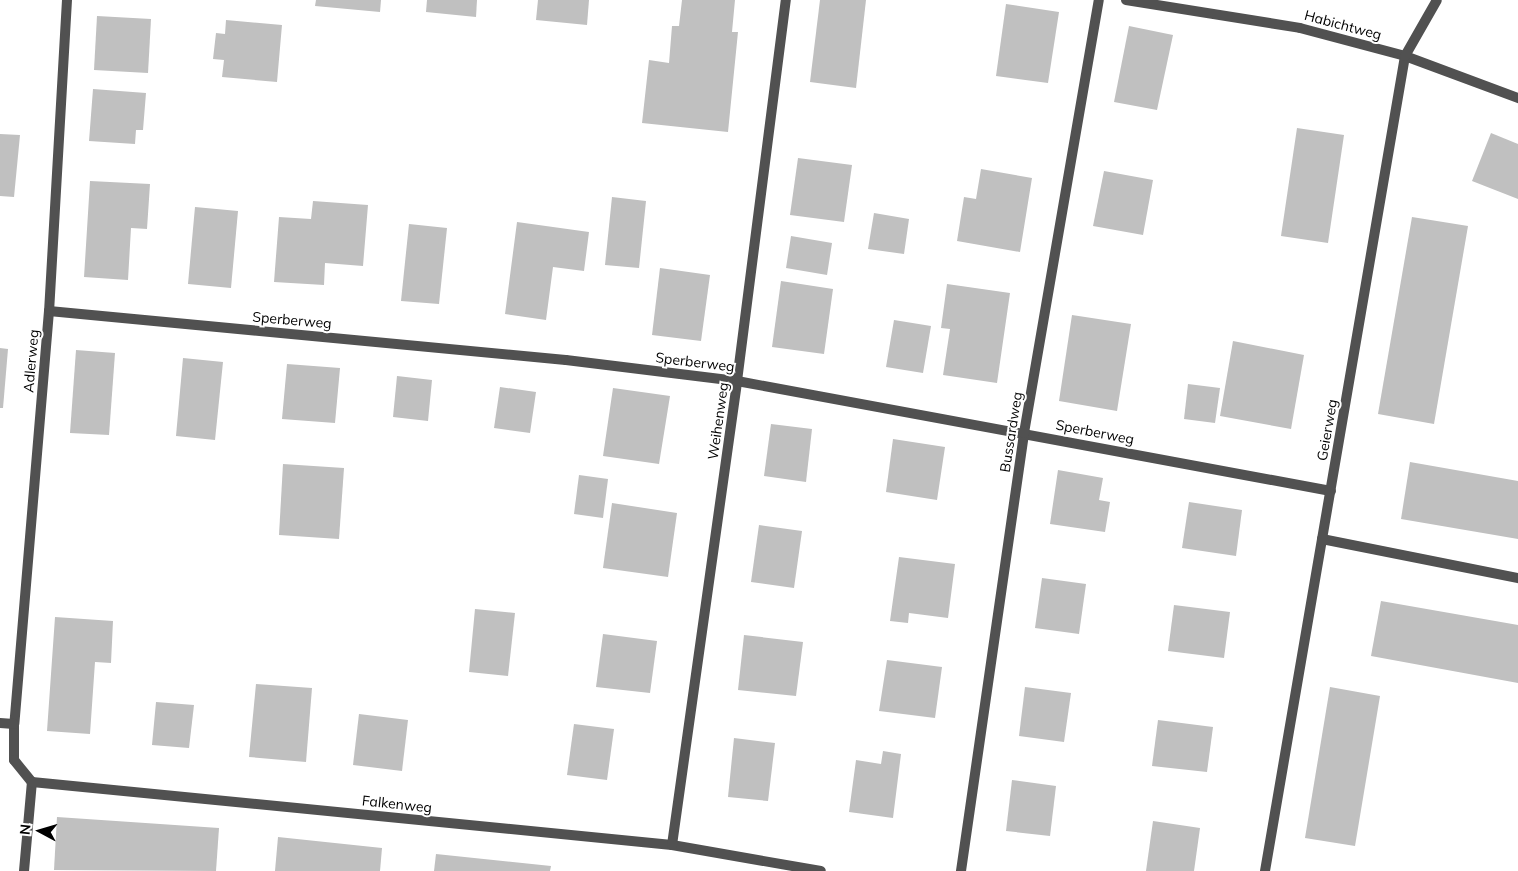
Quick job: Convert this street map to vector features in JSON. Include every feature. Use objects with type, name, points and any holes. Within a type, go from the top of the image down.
[{"type":"street","name":"Adlerweg","points":[[14,724],[49,311],[66,0]]},
{"type":"street","name":"Weihenweg","points":[[672,845],[737,382],[786,0]]},
{"type":"street","name":"Bussardweg","points":[[961,871],[1024,432],[1099,0]]},
{"type":"street","name":"Habichtweg","points":[[1126,0],[1300,28],[1405,56],[1518,98]]},
{"type":"street","name":"Geierweg","points":[[1265,871],[1405,56],[1437,0]]},
{"type":"street","name":"Sperberweg","points":[[49,311],[566,360],[737,382],[1024,432],[1331,492]]},
{"type":"street","points":[[1322,539],[1518,578]]},
{"type":"street","points":[[0,724],[14,724],[14,760],[32,782],[24,871]]},
{"type":"street","name":"Falkenweg","points":[[32,782],[672,845],[821,871]]},
{"type":"building","points":[[316,0],[381,0],[380,12],[315,6]]},
{"type":"building","points":[[427,0],[477,0],[476,17],[426,12]]},
{"type":"building","points":[[538,0],[589,0],[587,25],[536,20]]},
{"type":"building","points":[[682,0],[735,0],[732,32],[738,32],[728,132],[642,123],[649,60],[669,63],[672,26],[679,26]]},
{"type":"building","points":[[820,0],[866,0],[856,88],[810,82]]},
{"type":"building","points":[[1006,4],[1059,12],[1048,83],[996,76]]},
{"type":"building","points":[[97,16],[151,19],[148,73],[94,70]]},
{"type":"building","points":[[226,20],[282,25],[277,82],[222,77],[224,60],[213,59],[216,33],[225,34]]},
{"type":"building","points":[[1129,26],[1173,35],[1157,110],[1114,102]]},
{"type":"building","points":[[93,89],[146,93],[143,130],[136,130],[135,144],[89,141]]},
{"type":"building","points":[[1297,128],[1344,135],[1328,243],[1281,236]]},
{"type":"building","points":[[1491,133],[1518,144],[1518,199],[1472,181]]},
{"type":"building","points":[[0,134],[20,135],[14,197],[0,196]]},
{"type":"building","points":[[798,158],[852,165],[844,222],[790,215]]},
{"type":"building","points":[[981,169],[1032,178],[1020,252],[957,241],[964,197],[976,199]]},
{"type":"building","points":[[1104,171],[1153,180],[1143,235],[1093,226]]},
{"type":"building","points":[[90,181],[150,184],[147,229],[131,228],[128,280],[84,277]]},
{"type":"building","points":[[612,197],[646,201],[639,268],[605,265]]},
{"type":"building","points":[[313,201],[368,205],[363,266],[325,263],[324,285],[274,282],[279,217],[311,219]]},
{"type":"building","points":[[195,207],[238,211],[231,288],[188,284]]},
{"type":"building","points":[[874,213],[909,219],[904,254],[868,249]]},
{"type":"building","points":[[1412,217],[1468,226],[1434,424],[1378,414]]},
{"type":"building","points":[[517,222],[589,232],[584,271],[553,267],[546,320],[505,314]]},
{"type":"building","points":[[409,224],[447,228],[439,304],[401,301]]},
{"type":"building","points":[[791,236],[832,243],[827,275],[786,268]]},
{"type":"building","points":[[660,268],[710,275],[701,341],[652,335]]},
{"type":"building","points":[[781,281],[833,289],[824,354],[772,347]]},
{"type":"building","points":[[947,284],[1010,293],[997,383],[943,375],[950,329],[941,328]]},
{"type":"building","points":[[1072,315],[1131,324],[1117,411],[1059,401]]},
{"type":"building","points":[[894,320],[931,326],[923,373],[886,367]]},
{"type":"building","points":[[1233,341],[1304,355],[1291,429],[1220,416]]},
{"type":"building","points":[[0,348],[8,349],[3,408],[0,408]]},
{"type":"building","points":[[76,350],[115,353],[109,435],[70,433]]},
{"type":"building","points":[[183,358],[223,362],[215,440],[176,436]]},
{"type":"building","points":[[287,364],[340,368],[335,423],[282,419]]},
{"type":"building","points":[[397,376],[432,380],[428,421],[393,417]]},
{"type":"building","points":[[1188,384],[1220,388],[1215,423],[1184,419]]},
{"type":"building","points":[[500,387],[536,392],[530,433],[494,428]]},
{"type":"building","points":[[613,388],[670,396],[659,464],[603,456]]},
{"type":"building","points":[[771,424],[812,429],[806,482],[764,476]]},
{"type":"building","points":[[893,439],[945,447],[937,500],[886,492]]},
{"type":"building","points":[[1410,462],[1518,481],[1518,539],[1401,519]]},
{"type":"building","points":[[283,464],[344,468],[339,539],[279,535]]},
{"type":"building","points":[[1058,470],[1103,478],[1099,500],[1110,502],[1105,532],[1050,524]]},
{"type":"building","points":[[579,475],[608,479],[603,518],[574,514]]},
{"type":"building","points":[[1189,502],[1242,510],[1236,556],[1182,548]]},
{"type":"building","points":[[612,503],[677,513],[668,577],[603,568]]},
{"type":"building","points":[[759,525],[802,531],[794,588],[751,582]]},
{"type":"building","points":[[899,557],[955,564],[948,618],[909,613],[908,623],[890,621]]},
{"type":"building","points":[[1042,578],[1086,584],[1079,634],[1035,628]]},
{"type":"building","points":[[1381,601],[1518,625],[1518,683],[1371,656]]},
{"type":"building","points":[[1174,605],[1230,612],[1224,658],[1168,651]]},
{"type":"building","points":[[475,609],[515,613],[508,676],[469,672]]},
{"type":"building","points":[[55,617],[113,621],[111,663],[95,662],[90,734],[47,731]]},
{"type":"building","points":[[603,634],[657,641],[650,693],[596,687]]},
{"type":"building","points":[[744,635],[803,642],[796,696],[738,690]]},
{"type":"building","points":[[887,660],[942,667],[935,718],[879,711]]},
{"type":"building","points":[[256,684],[312,688],[306,762],[249,757]]},
{"type":"building","points":[[1025,687],[1071,693],[1064,742],[1019,736]]},
{"type":"building","points":[[1330,687],[1380,696],[1355,846],[1305,838]]},
{"type":"building","points":[[156,702],[194,705],[189,748],[152,745]]},
{"type":"building","points":[[359,714],[408,720],[402,771],[353,765]]},
{"type":"building","points":[[1158,720],[1213,727],[1207,772],[1152,766]]},
{"type":"building","points":[[574,724],[614,729],[607,780],[567,775]]},
{"type":"building","points":[[734,738],[775,743],[768,801],[728,797]]},
{"type":"building","points":[[883,751],[901,754],[893,818],[849,812],[856,760],[881,764]]},
{"type":"building","points":[[1012,780],[1056,786],[1050,836],[1006,831]]},
{"type":"building","points":[[57,817],[219,828],[216,871],[54,870]]},
{"type":"building","points":[[1153,821],[1200,828],[1194,871],[1146,871]]},
{"type":"building","points":[[278,837],[382,848],[380,871],[275,871]]},
{"type":"building","points":[[436,854],[551,866],[550,871],[434,871]]}]
